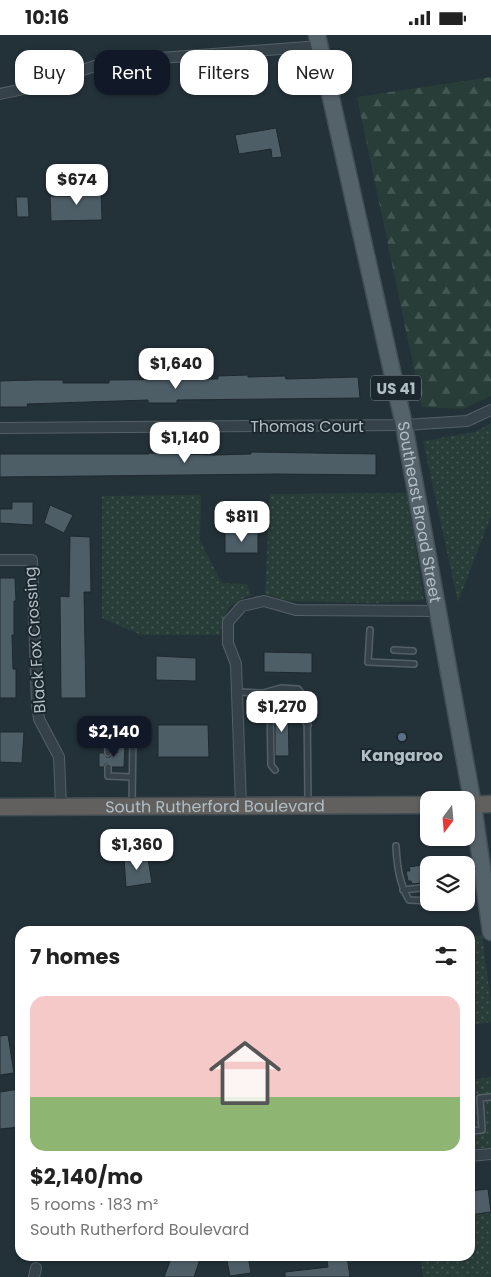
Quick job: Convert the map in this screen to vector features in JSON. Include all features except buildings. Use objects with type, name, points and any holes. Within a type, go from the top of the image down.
[{"type":"highway","points":[[475,805],[491,804]]},
{"type":"highway","name":"South Rutherford Boulevard","points":[[0,807],[420,805]]},
{"type":"main road","name":"Southeast Broad Street","points":[[319,40],[404,425],[468,791]]},
{"type":"main road","name":"Southeast Broad Street","points":[[475,835],[491,932]]},
{"type":"street","points":[[0,94],[28,88],[107,62],[319,40]]},
{"type":"street","name":"Thomas Court","points":[[0,428],[404,425],[467,421],[491,411]]},
{"type":"street","name":"Black Fox Crossing","points":[[0,559],[32,560],[36,704],[39,719],[58,757],[61,806]]},
{"type":"street","points":[[241,805],[238,692],[236,664],[228,643],[228,622],[242,605],[264,601],[296,610],[437,611]]},
{"type":"street","points":[[475,1155],[491,1153]]},
{"type":"lane","points":[[370,629],[372,648],[368,662],[414,664]]},
{"type":"lane","points":[[394,650],[414,651]]},
{"type":"lane","points":[[238,692],[264,696],[281,688],[298,689],[307,700],[308,805]]},
{"type":"lane","points":[[275,770],[271,765],[270,704],[272,697],[287,693],[296,696],[300,701],[308,723]]},
{"type":"lane","points":[[277,696],[280,696],[289,703],[308,723]]},
{"type":"lane","points":[[108,753],[107,724],[128,723],[132,726],[134,735],[132,806]]},
{"type":"lane","points":[[108,767],[108,776],[132,777]]},
{"type":"lane","points":[[301,773],[308,770]]},
{"type":"lane","points":[[396,846],[397,865],[403,891],[409,900],[420,901]]},
{"type":"lane","points":[[403,891],[420,888]]},
{"type":"lane","points":[[475,1131],[482,1130],[480,1098],[491,1097]]},
{"type":"green space","points":[[491,77],[491,396],[463,409],[422,407],[357,97]]},
{"type":"green space","points":[[491,423],[491,516],[458,602],[423,441],[475,432]]},
{"type":"green space","points":[[407,493],[424,600],[375,603],[287,601],[265,594],[270,494]]},
{"type":"green space","points":[[201,495],[200,541],[222,583],[247,584],[251,595],[236,602],[228,609],[221,635],[141,635],[102,618],[102,496]]},
{"type":"green space","points":[[482,935],[491,1003],[491,1022],[475,1024],[475,936]]},
{"type":"green space","points":[[491,1077],[491,1148],[475,1150],[475,1079]]},
{"type":"green space","points":[[491,1212],[491,1277],[423,1277],[421,1261],[475,1261],[475,1214]]},
{"type":"place","name":"Kangaroo","points":[[402,737]]}]
